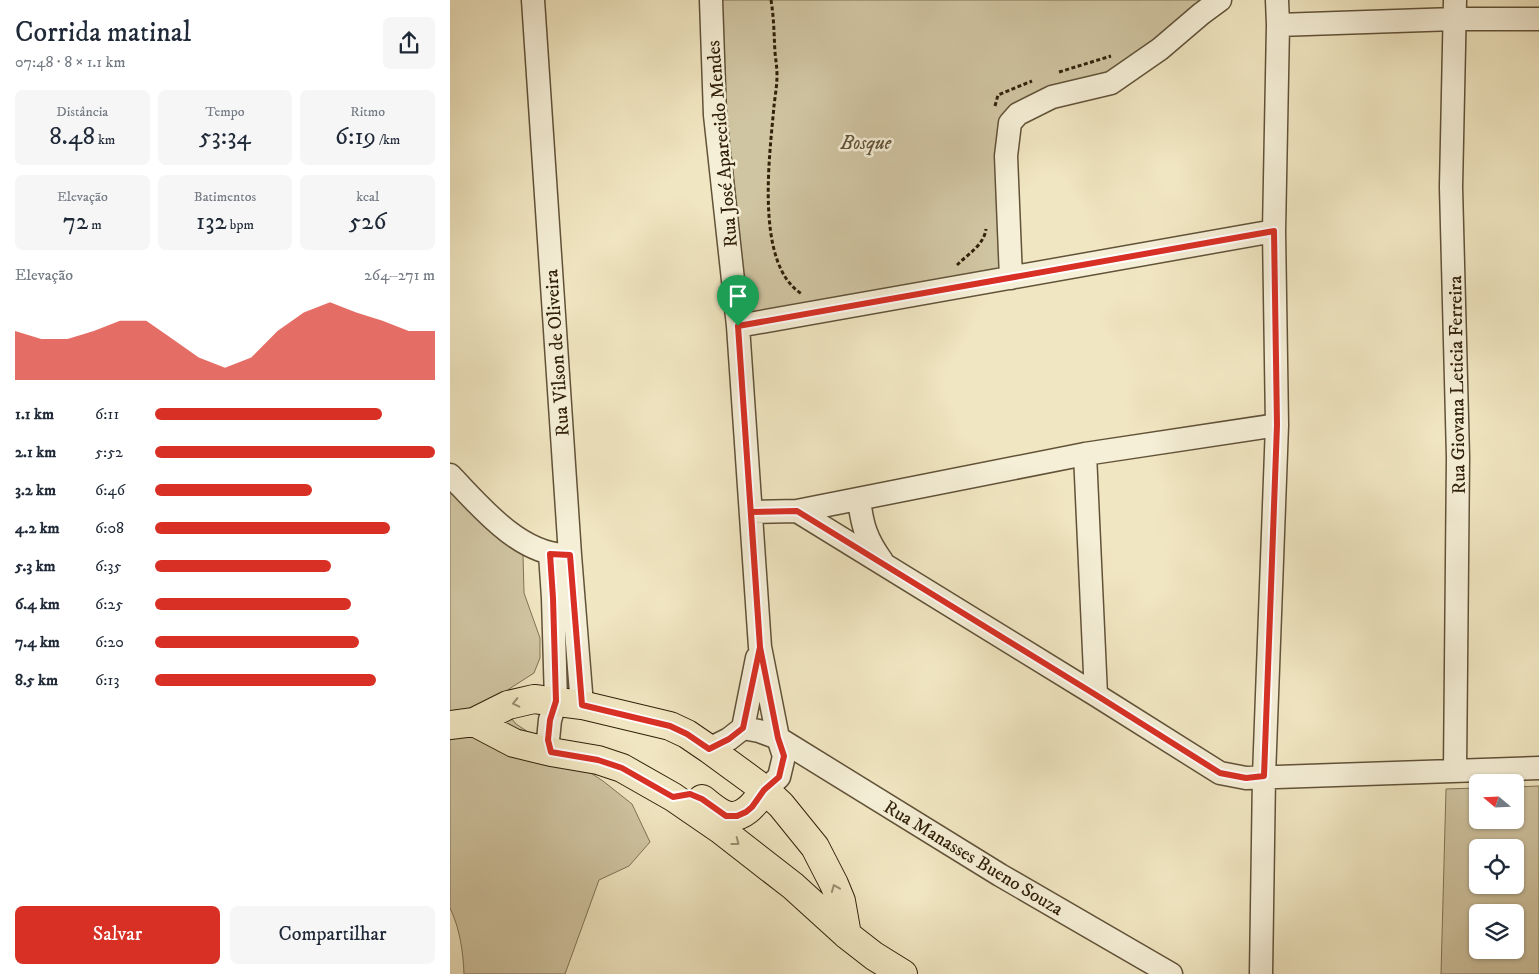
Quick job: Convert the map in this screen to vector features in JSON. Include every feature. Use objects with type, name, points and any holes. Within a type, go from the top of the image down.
[{"type":"main road","points":[[462,723],[508,704],[534,699],[569,703],[670,726],[687,734],[764,790],[781,805],[815,847],[834,884],[840,901],[847,935]]},
{"type":"main road","points":[[462,723],[514,743],[598,760],[622,768],[673,797],[722,830],[793,886],[847,935],[876,965],[903,974]]},
{"type":"main road","points":[[673,797],[690,794],[702,799],[726,816],[737,816],[752,807],[764,790]]},
{"type":"street","name":"Rua Vilson de Oliveira","points":[[533,0],[569,703],[550,720],[548,740],[551,752]]},
{"type":"street","name":"Rua José Aparecido Mendes","points":[[711,0],[716,115],[738,326],[760,647]]},
{"type":"street","points":[[1011,278],[1006,156],[1010,123],[1018,114],[1052,97],[1111,84],[1160,50],[1220,0]]},
{"type":"street","points":[[1261,974],[1264,776],[1277,425],[1274,231],[1277,0]]},
{"type":"street","points":[[1278,25],[1455,9],[1539,19]]},
{"type":"street","name":"Rua Giovana Leticia Ferreira","points":[[1455,9],[1451,188],[1458,458],[1455,770]]},
{"type":"street","points":[[738,326],[1274,231]]},
{"type":"street","points":[[751,512],[797,511],[1085,454],[1277,425]]},
{"type":"street","points":[[1085,454],[1096,695]]},
{"type":"street","points":[[450,475],[506,530],[560,555]]},
{"type":"street","points":[[859,499],[862,523],[872,547],[885,565]]},
{"type":"street","points":[[797,511],[1220,773],[1246,778],[1539,768]]},
{"type":"street","points":[[709,749],[729,739],[743,728],[760,647]]},
{"type":"street","points":[[760,647],[778,738],[784,756],[779,777],[764,790]]},
{"type":"street","name":"Rua Manasses Bueno Souza","points":[[743,728],[759,731],[778,738],[1000,875],[1171,974]]},
{"type":"path","points":[[771,0],[777,76],[768,200],[773,249],[779,266],[794,286]]},
{"type":"green space","name":"Bosque","points":[[715,0],[1220,0],[1160,49],[1018,114],[1011,278],[738,326]]},
{"type":"green space","points":[[450,487],[523,554],[524,593],[540,638],[540,658],[534,673],[495,698],[516,724],[603,781],[632,804],[650,842],[629,866],[599,880],[565,974],[464,974],[460,940],[450,908]]},
{"type":"green space","points":[[1539,786],[1539,974],[1441,974],[1446,789],[1469,788],[1469,829],[1524,829],[1524,787]]},
{"type":"route","points":[[738,326],[751,512],[760,647],[743,728],[729,739],[709,749],[687,734],[670,726],[582,705],[570,555],[550,554],[556,701],[550,720],[548,740],[551,752],[598,760],[622,768],[673,797],[690,794],[702,799],[726,816],[737,816],[752,807],[764,790],[779,777],[784,756],[778,738],[760,647],[755,580],[751,512],[797,511],[1220,773],[1246,778],[1264,776],[1277,425],[1274,231],[738,326]]}]
